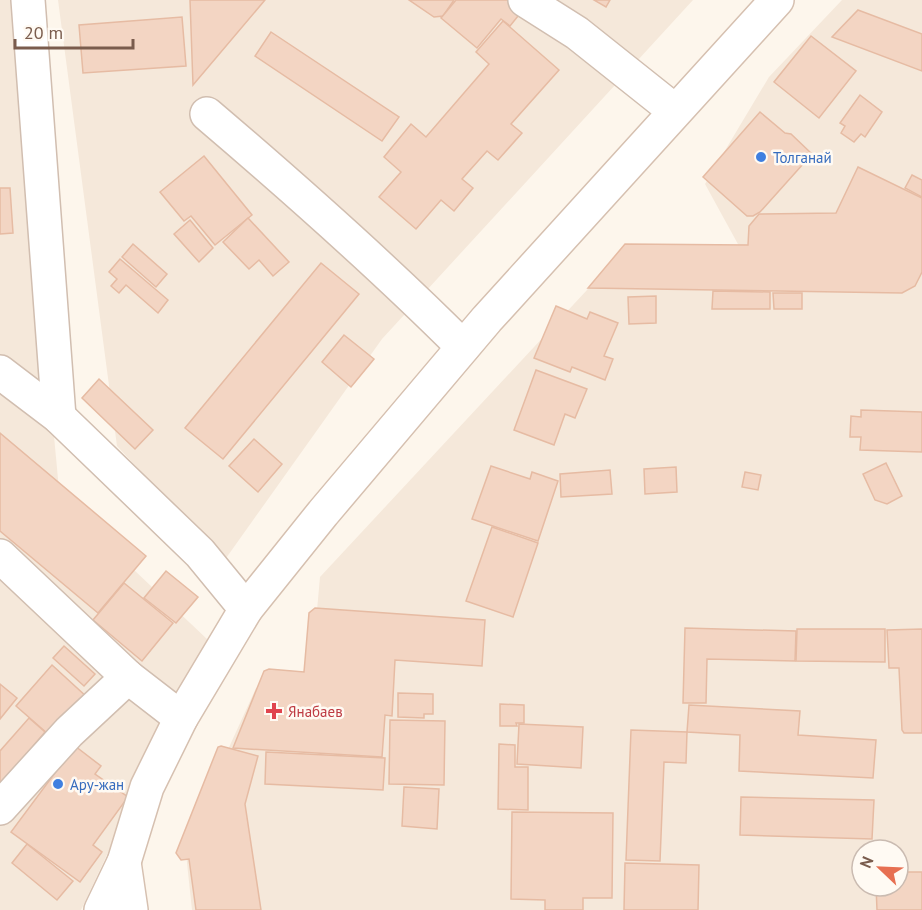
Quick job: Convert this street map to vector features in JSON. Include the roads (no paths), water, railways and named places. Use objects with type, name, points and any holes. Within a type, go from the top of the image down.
[{"type":"street","points":[[28,0],[59,417]]},
{"type":"street","points":[[525,0],[577,33],[675,111]]},
{"type":"street","points":[[101,910],[124,862],[147,787],[181,718],[246,609],[323,513],[463,347],[777,0]]},
{"type":"street","points":[[207,114],[395,279],[463,347]]},
{"type":"street","points":[[0,372],[59,417],[200,553],[246,609]]},
{"type":"street","points":[[0,556],[128,677],[181,718]]},
{"type":"street","points":[[0,808],[69,732],[128,677]]},
{"type":"street","points":[[124,862],[131,910]]},
{"type":"place","name":"Толганай","points":[[761,157]]},
{"type":"place","name":"Янабаев","points":[[274,711]]},
{"type":"place","name":"Ару-жан","points":[[58,784]]}]
